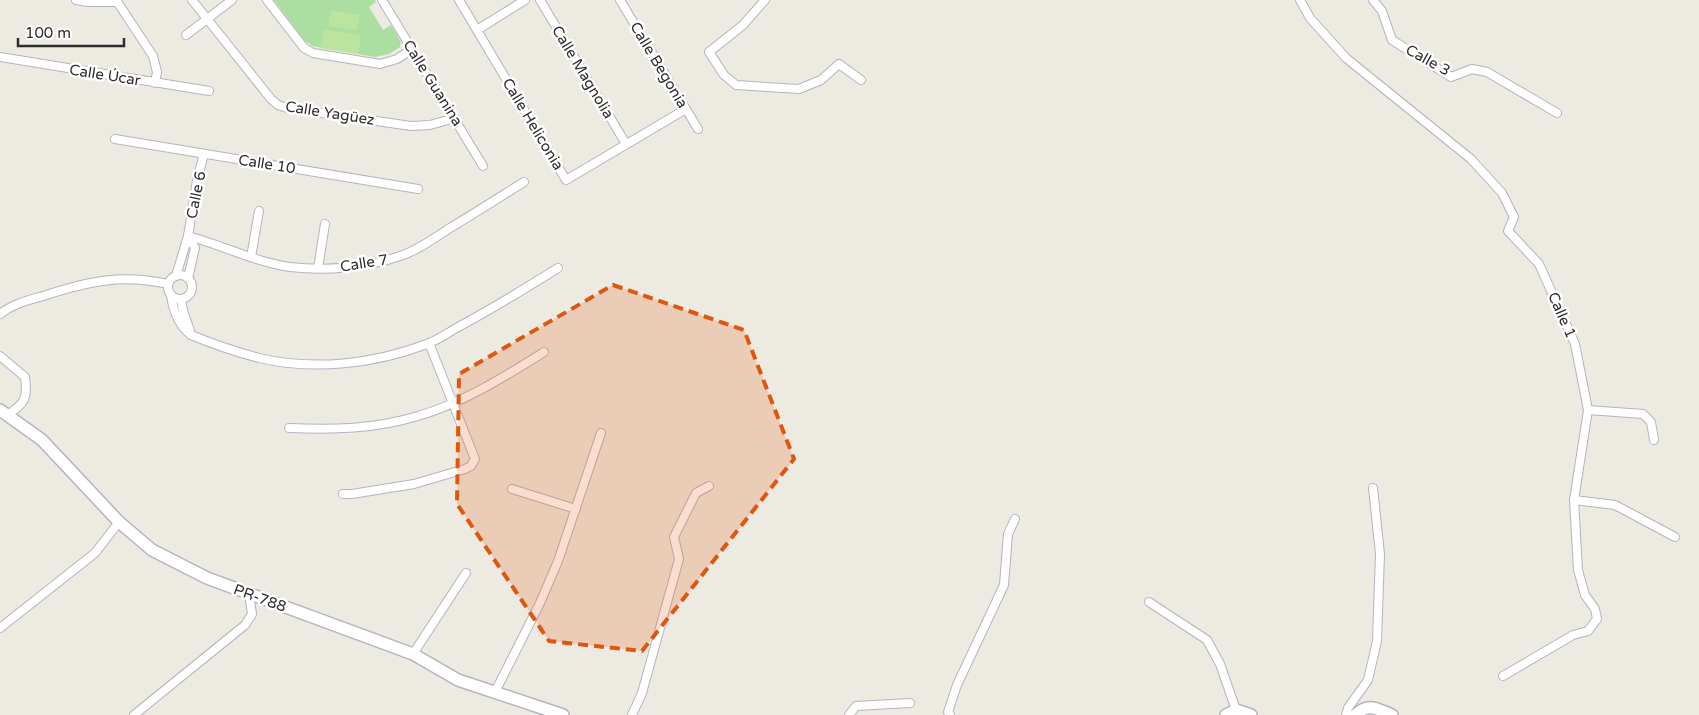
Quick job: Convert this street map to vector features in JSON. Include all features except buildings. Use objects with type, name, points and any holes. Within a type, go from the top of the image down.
[{"type":"street","points":[[76,0],[88,2],[117,1],[153,56],[157,72],[155,83]]},
{"type":"street","name":"Calle Yagüez","points":[[192,0],[271,99],[278,105],[287,108],[411,126],[430,125],[455,118]]},
{"type":"street","points":[[186,35],[232,0]]},
{"type":"street","points":[[266,0],[304,48],[312,54],[380,64],[397,59],[412,49]]},
{"type":"street","name":"Calle Guanina","points":[[382,0],[484,166]]},
{"type":"street","name":"Calle Heliconia","points":[[459,0],[566,180],[686,109]]},
{"type":"street","points":[[477,30],[525,0]]},
{"type":"street","name":"Calle Magnolia","points":[[540,0],[626,144]]},
{"type":"street","name":"Calle Begonia","points":[[620,0],[698,130]]},
{"type":"street","points":[[765,0],[743,25],[708,52],[724,75],[736,85],[799,89],[821,80],[839,64],[861,80]]},
{"type":"street","name":"Calle 1","points":[[1300,0],[1310,18],[1346,58],[1471,159],[1502,193],[1514,217],[1508,232],[1539,264],[1575,344],[1588,410],[1574,500],[1578,570],[1585,595],[1595,609],[1597,619],[1588,631],[1573,635],[1504,676]]},
{"type":"street","name":"Calle 3","points":[[1373,0],[1382,11],[1392,40],[1452,77],[1472,69],[1488,72],[1557,113]]},
{"type":"street","name":"Calle Úcar","points":[[0,57],[209,91]]},
{"type":"street","name":"Calle 10","points":[[115,139],[418,189]]},
{"type":"street","name":"Calle 6","points":[[176,276],[188,236],[204,154]]},
{"type":"street","name":"Calle 7","points":[[188,236],[251,257],[290,266],[318,268],[365,266],[402,256],[524,182]]},
{"type":"street","points":[[251,257],[259,211]]},
{"type":"street","points":[[318,268],[325,224]]},
{"type":"street","name":"Calle 6","points":[[188,236],[195,248],[188,278]]},
{"type":"street","points":[[182,299],[183,329],[191,335],[227,349],[260,358],[291,363],[332,365],[384,358],[428,344],[476,318],[558,268]]},
{"type":"street","points":[[168,284],[176,276],[184,276],[192,284],[191,292],[185,298],[178,299],[171,295]]},
{"type":"street","points":[[0,314],[13,305],[79,285],[112,279],[147,280],[168,284]]},
{"type":"street","points":[[168,284],[173,308],[182,320]]},
{"type":"street","points":[[343,494],[414,484],[471,466],[475,459],[428,344]]},
{"type":"street","points":[[289,428],[352,429],[383,425],[419,416],[452,403],[495,382],[544,352]]},
{"type":"street","points":[[0,356],[25,377],[26,390],[25,400],[18,408],[3,412]]},
{"type":"street","points":[[1588,410],[1643,414],[1651,422],[1654,440]]},
{"type":"street","name":"PR-788","points":[[3,412],[42,440],[119,522],[152,550],[207,578],[413,654],[458,680],[556,714]]},
{"type":"street","points":[[495,692],[540,602],[558,561],[601,433]]},
{"type":"street","points":[[632,715],[642,693],[679,559],[674,538],[696,493],[709,486]]},
{"type":"street","points":[[1346,715],[1348,708],[1368,680],[1376,641],[1380,554],[1373,488]]},
{"type":"street","points":[[512,489],[576,509]]},
{"type":"street","points":[[1574,500],[1615,505],[1675,537]]},
{"type":"street","points":[[950,715],[948,712],[957,685],[1004,585],[1008,534],[1015,519]]},
{"type":"street","points":[[0,628],[95,552],[119,522]]},
{"type":"street","points":[[413,654],[466,573]]},
{"type":"street","points":[[134,715],[245,625],[252,614],[249,594]]},
{"type":"street","points":[[1149,602],[1207,640],[1220,664],[1231,713],[1251,715]]},
{"type":"street","points":[[849,715],[856,706],[910,703]]},
{"type":"street","points":[[1355,715],[1362,708],[1372,707],[1392,715]]},
{"type":"highlighted area","points":[[613,285],[744,330],[794,459],[642,651],[549,641],[457,504],[459,374]]},
{"type":"green space","points":[[274,0],[375,0],[376,2],[369,7],[383,30],[391,25],[401,42],[400,47],[389,54],[375,57],[312,46],[305,41]]},
{"type":"green space","points":[[331,10],[360,15],[357,30],[328,26]]},
{"type":"green space","points":[[324,29],[361,36],[358,54],[320,48]]}]
